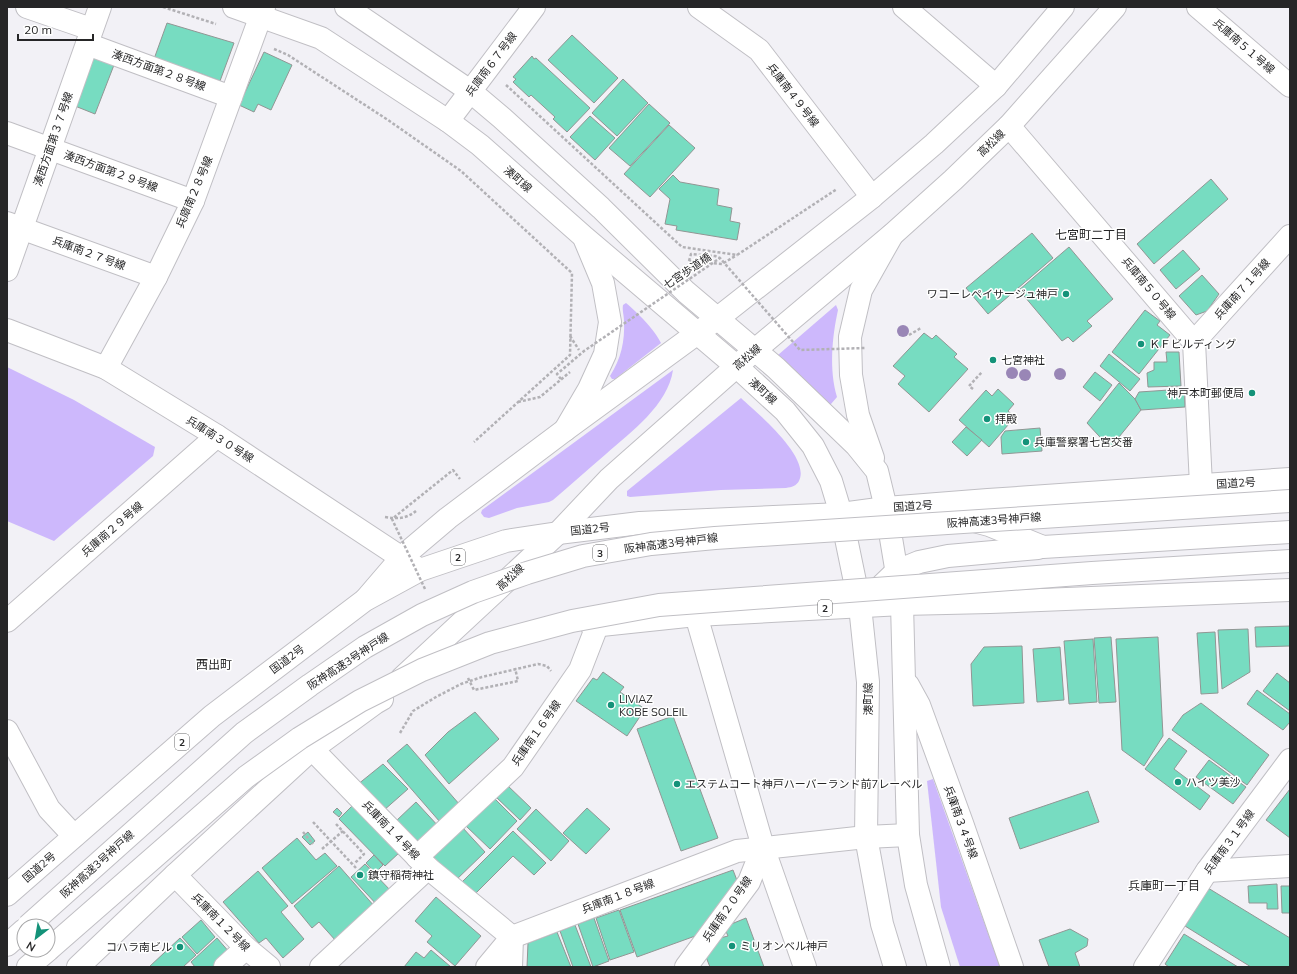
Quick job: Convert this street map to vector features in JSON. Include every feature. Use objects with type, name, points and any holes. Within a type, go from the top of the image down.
[{"type":"main road","name":"湊西方面第２８号線","points":[[27,7],[89,36],[231,97]]},
{"type":"main road","name":"湊西方面第３７号線","points":[[7,270],[14,226],[50,149],[100,7]]},
{"type":"main road","name":"湊町線","points":[[234,7],[259,10],[320,38],[448,121],[480,146],[584,237],[736,366],[785,411],[813,446],[831,481],[841,514],[860,606],[868,682],[866,837],[882,924],[895,967]]},
{"type":"main road","points":[[346,7],[470,91],[502,118],[601,208],[686,292],[755,350],[832,421],[856,445],[877,471]]},
{"type":"main road","name":"兵庫南６７号線","points":[[448,121],[534,7]]},
{"type":"main road","name":"兵庫南４９号線","points":[[699,7],[759,50],[872,197]]},
{"type":"main road","points":[[904,7],[996,86]]},
{"type":"main road","points":[[365,600],[402,557],[448,518],[565,430],[698,334],[872,197],[934,144],[996,86],[1063,7]]},
{"type":"main road","name":"高松線","points":[[375,703],[558,532],[608,479],[736,366],[892,234],[953,180],[1009,126],[1115,7]]},
{"type":"main road","name":"兵庫南５１号線","points":[[1198,7],[1290,86]]},
{"type":"main road","name":"兵庫南２８号線","points":[[106,368],[156,277],[193,201],[231,97],[259,10]]},
{"type":"main road","name":"兵庫南５０号線","points":[[1009,126],[1194,342]]},
{"type":"main road","name":"湊西方面第２９号線","points":[[7,133],[193,201]]},
{"type":"main road","name":"兵庫南２７号線","points":[[14,226],[156,277]]},
{"type":"main road","points":[[892,234],[861,290],[850,337],[851,375],[858,415],[877,471],[886,508],[902,604],[908,835],[916,885],[939,967]]},
{"type":"main road","name":"兵庫南７１号線","points":[[1194,342],[1290,236]]},
{"type":"main road","points":[[565,430],[589,389],[605,354],[610,322],[603,282],[584,237]]},
{"type":"main road","name":"兵庫南３０号線","points":[[7,330],[106,368],[217,436],[420,570]]},
{"type":"main road","points":[[1194,342],[1201,485]]},
{"type":"main road","name":"兵庫南２９号線","points":[[7,621],[217,436]]},
{"type":"main road","name":"国道2号","points":[[7,895],[212,716],[365,600],[420,570],[506,541],[558,532],[640,523],[841,514],[886,508],[1290,479]]},
{"type":"main road","name":"阪神高速3号神戸線","points":[[37,918],[244,733],[310,684],[365,647],[422,615],[473,592],[527,572],[583,556],[651,544],[707,538],[1290,501]]},
{"type":"main road","points":[[913,506],[990,525],[1043,547]]},
{"type":"main road","points":[[860,606],[897,571],[919,562],[948,556],[1043,547],[1290,532]]},
{"type":"main road","points":[[56,943],[246,777],[300,738],[360,701],[422,670],[490,643],[572,620],[658,605],[1092,573],[1290,561]]},
{"type":"main road","name":"2","points":[[78,967],[312,749],[375,703],[448,664],[535,634],[696,615],[902,604],[1290,590]]},
{"type":"main road","points":[[696,615],[762,847],[805,967]]},
{"type":"main road","name":"兵庫南１６号線","points":[[320,967],[423,862],[513,767],[580,670],[597,626]]},
{"type":"main road","name":"兵庫南３４号線","points":[[905,679],[918,706],[962,823],[1012,967]]},
{"type":"main road","points":[[7,731],[49,809],[74,836]]},
{"type":"main road","name":"兵庫南１４号線","points":[[312,749],[423,862],[512,938]]},
{"type":"main road","name":"兵庫南３１号線","points":[[1145,967],[1207,871],[1290,760]]},
{"type":"main road","name":"兵庫南１８号線","points":[[487,967],[512,938],[737,851],[762,847],[866,837],[908,835]]},
{"type":"main road","name":"兵庫南２０号線","points":[[686,967],[749,882],[762,847]]},
{"type":"main road","points":[[1207,871],[1290,866]]},
{"type":"main road","name":"兵庫南１２号線","points":[[175,875],[246,948],[269,967]]},
{"type":"main road","points":[[7,945],[16,937]]},
{"type":"main road","points":[[511,967],[512,938]]},
{"type":"main road","points":[[225,967],[246,948]]},
{"type":"main road","points":[[28,967],[39,958]]},
{"type":"path","points":[[163,7],[223,26]]},
{"type":"path","points":[[288,55],[388,120],[461,171],[572,273],[570,355],[474,442]]},
{"type":"path","points":[[505,84],[682,247],[737,255]]},
{"type":"path","points":[[720,258],[715,256],[691,254],[689,261],[722,264],[856,176]]},
{"type":"path","name":"七宮歩道橋","points":[[517,403],[540,397],[561,379],[557,374],[584,351],[720,258],[800,350],[865,348]]},
{"type":"path","points":[[909,335],[921,328]]},
{"type":"path","points":[[973,389],[969,386],[982,372]]},
{"type":"path","points":[[454,483],[460,479]]},
{"type":"path","points":[[381,516],[400,519],[411,515],[417,510]]},
{"type":"path","points":[[400,733],[413,711],[461,684],[482,677],[538,664],[547,666],[554,674]]},
{"type":"path","points":[[313,822],[356,868]]},
{"type":"path","points":[[336,824],[364,854],[354,864]]},
{"type":"path","points":[[322,850],[343,831]]},
{"type":"path","points":[[303,832],[313,844]]},
{"type":"shaded area","points":[[626,303],[655,333],[661,343],[615,379],[612,379],[610,376],[620,356],[623,343],[623,305]]},
{"type":"shaded area","points":[[836,305],[838,310],[834,331],[832,365],[834,387],[837,397],[829,405],[778,355]]},
{"type":"shaded area","points":[[7,367],[74,400],[155,447],[153,456],[54,541],[7,521]]},
{"type":"shaded area","points":[[673,370],[670,383],[664,395],[647,417],[553,500],[517,508],[489,518],[484,517],[481,513],[482,510]]},
{"type":"shaded area","points":[[741,398],[770,425],[790,448],[801,471],[797,484],[786,488],[721,490],[627,496],[627,491]]},
{"type":"shaded area","points":[[933,779],[1000,967],[960,967],[941,907],[927,781]]},
{"type":"building","points":[[167,23],[234,43],[220,81],[194,71],[193,74],[154,59]]},
{"type":"building","points":[[572,35],[618,78],[594,103],[548,60]]},
{"type":"building","points":[[264,52],[292,65],[271,110],[258,104],[254,112],[239,105]]},
{"type":"building","points":[[532,56],[590,108],[567,132],[553,119],[555,117],[531,95],[529,97],[513,82],[516,79],[513,77]]},
{"type":"building","points":[[93,57],[114,65],[95,114],[75,106]]},
{"type":"building","points":[[623,79],[648,103],[617,136],[592,113]]},
{"type":"building","points":[[649,104],[670,123],[630,166],[609,148]]},
{"type":"building","points":[[590,116],[615,138],[595,160],[570,137]]},
{"type":"building","points":[[669,125],[695,148],[650,197],[624,174]]},
{"type":"building","points":[[673,175],[680,182],[719,189],[717,205],[732,208],[730,221],[740,223],[737,240],[676,230],[677,226],[665,224],[670,199],[659,189]]},
{"type":"building","points":[[1211,179],[1228,199],[1154,264],[1137,244]]},
{"type":"building","points":[[1032,233],[1053,258],[988,314],[966,288]]},
{"type":"building","name":"ワコーレペイサージュ神戸","points":[[1069,247],[1113,299],[1087,321],[1092,326],[1073,342],[1068,337],[1062,341],[1019,290]]},
{"type":"building","points":[[1183,250],[1200,269],[1176,289],[1160,270]]},
{"type":"building","points":[[1202,275],[1219,294],[1207,311],[1196,315],[1179,296]]},
{"type":"building","name":"ＫＦビルディング","points":[[1145,310],[1160,321],[1157,325],[1170,335],[1139,374],[1112,352]]},
{"type":"building","points":[[924,333],[932,339],[936,335],[957,354],[954,357],[968,369],[929,412],[898,384],[905,376],[893,366]]},
{"type":"building","points":[[1166,352],[1179,352],[1181,386],[1148,387],[1147,373],[1154,370],[1154,362],[1167,362]]},
{"type":"building","points":[[1109,354],[1140,379],[1130,391],[1100,366]]},
{"type":"building","points":[[1095,372],[1112,385],[1100,401],[1083,387]]},
{"type":"building","points":[[1119,383],[1135,399],[1141,410],[1110,448],[1087,423]]},
{"type":"building","name":"拝殿","points":[[998,389],[1014,404],[1008,411],[1015,417],[989,447],[959,420],[986,390],[992,396]]},
{"type":"building","points":[[1184,389],[1185,407],[1141,410],[1135,399],[1139,392]]},
{"type":"building","points":[[966,427],[982,440],[967,456],[952,442]]},
{"type":"building","points":[[1040,428],[1042,451],[1002,454],[1001,437],[1005,431]]},
{"type":"building","points":[[1290,626],[1290,646],[1256,647],[1255,627]]},
{"type":"building","points":[[1248,629],[1250,672],[1222,689],[1218,630]]},
{"type":"building","points":[[1215,632],[1218,693],[1201,694],[1197,633]]},
{"type":"building","points":[[1111,637],[1116,702],[1099,703],[1094,638]]},
{"type":"building","points":[[1158,637],[1163,736],[1144,766],[1122,750],[1116,639]]},
{"type":"building","points":[[1093,639],[1097,702],[1069,704],[1064,641]]},
{"type":"building","points":[[1022,646],[1024,703],[973,706],[971,664],[984,647]]},
{"type":"building","points":[[1060,647],[1064,700],[1037,702],[1033,649]]},
{"type":"building","name":"LIVIAZ KOBE SOLEIL","points":[[603,672],[624,687],[620,692],[645,709],[627,736],[576,701],[593,678],[597,680]]},
{"type":"building","points":[[1277,673],[1290,683],[1290,711],[1263,691]]},
{"type":"building","points":[[1257,690],[1290,714],[1290,722],[1283,730],[1247,704]]},
{"type":"building","points":[[1201,703],[1269,755],[1247,785],[1172,730],[1183,715]]},
{"type":"building","points":[[475,712],[499,739],[449,784],[425,755],[448,732]]},
{"type":"building","name":"エステムコート神戸ハーバーランド前7レーベル","points":[[673,716],[718,838],[681,851],[637,729]]},
{"type":"building","name":"ハイツ美沙","points":[[1169,738],[1187,751],[1174,769],[1210,796],[1200,810],[1145,769]]},
{"type":"building","points":[[407,744],[460,805],[440,822],[387,761]]},
{"type":"building","points":[[1209,760],[1246,787],[1233,804],[1196,777]]},
{"type":"building","points":[[383,764],[408,789],[383,811],[357,785]]},
{"type":"building","points":[[507,785],[531,808],[520,820],[496,797]]},
{"type":"building","points":[[1290,789],[1290,838],[1266,820]]},
{"type":"building","points":[[1088,791],[1099,822],[1020,849],[1009,818]]},
{"type":"building","points":[[494,798],[517,821],[490,849],[466,826]]},
{"type":"building","points":[[416,802],[440,828],[420,846],[396,821]]},
{"type":"building","points":[[354,804],[400,852],[385,866],[339,819]]},
{"type":"building","points":[[337,808],[342,813],[339,817],[333,812]]},
{"type":"building","points":[[587,808],[610,829],[586,854],[563,833]]},
{"type":"building","points":[[536,809],[569,841],[551,861],[517,829]]},
{"type":"building","points":[[462,827],[485,852],[455,881],[434,860],[434,854]]},
{"type":"building","points":[[513,831],[546,863],[534,875],[513,856],[474,895],[461,883]]},
{"type":"building","points":[[308,832],[315,841],[310,845],[302,837]]},
{"type":"building","points":[[297,838],[316,860],[325,853],[337,866],[292,904],[262,868]]},
{"type":"building","points":[[374,855],[383,865],[375,873],[366,863]]},
{"type":"building","points":[[365,864],[393,893],[379,907],[351,877]]},
{"type":"building","points":[[339,866],[375,907],[336,941],[319,922],[312,928],[294,906]]},
{"type":"building","points":[[733,870],[738,883],[698,935],[637,957],[620,910]]},
{"type":"building","points":[[258,871],[288,906],[281,912],[304,939],[283,958],[266,938],[259,943],[223,902]]},
{"type":"building","points":[[1277,884],[1278,909],[1267,909],[1267,903],[1249,903],[1248,886]]},
{"type":"building","points":[[1281,886],[1290,886],[1290,913],[1282,913]]},
{"type":"building","points":[[1208,888],[1290,938],[1290,967],[1251,967],[1185,926]]},
{"type":"building","points":[[436,897],[481,936],[455,966],[427,942],[432,936],[415,921]]},
{"type":"building","points":[[619,910],[634,952],[610,960],[596,918]]},
{"type":"building","points":[[594,918],[609,961],[593,967],[578,924]]},
{"type":"building","name":"ミリオンベル神戸","points":[[746,918],[764,967],[710,967],[704,952],[712,940],[728,936],[724,927]]},
{"type":"building","points":[[201,920],[215,937],[197,954],[182,937]]},
{"type":"building","points":[[575,925],[591,967],[573,967],[560,931]]},
{"type":"building","points":[[1070,929],[1088,939],[1087,946],[1075,953],[1080,967],[1049,967],[1039,940]]},
{"type":"building","points":[[557,932],[571,967],[527,967],[528,943]]},
{"type":"building","points":[[1184,934],[1238,967],[1169,967],[1165,964]]},
{"type":"building","name":"コハラ南ビル","points":[[180,938],[196,955],[183,967],[149,967]]},
{"type":"building","points":[[217,938],[230,953],[215,967],[195,967],[191,962]]},
{"type":"building","points":[[431,950],[451,967],[404,967],[416,952],[424,958]]},
{"type":"place","name":"ワコーレペイサージュ神戸","points":[[1066,294]]},
{"type":"place","name":"ＫＦビルディング","points":[[1141,344]]},
{"type":"place","name":"七宮神社","points":[[993,360]]},
{"type":"place","name":"神戸本町郵便局","points":[[1252,393]]},
{"type":"place","name":"拝殿","points":[[987,419]]},
{"type":"place","name":"兵庫警察署七宮交番","points":[[1026,442]]},
{"type":"place","name":"LIVIAZ KOBE SOLEIL","points":[[611,705]]},
{"type":"place","name":"ハイツ美沙","points":[[1178,782]]},
{"type":"place","name":"エステムコート神戸ハーバーランド前7レーベル","points":[[677,784]]},
{"type":"place","name":"鎮守稲荷神社","points":[[360,875]]},
{"type":"place","name":"ミリオンベル神戸","points":[[732,946]]},
{"type":"place","name":"コハラ南ビル","points":[[180,947]]},
{"type":"district","name":"七宮町二丁目","points":[[1091,234]]},
{"type":"district","name":"西出町","points":[[214,664]]},
{"type":"district","name":"兵庫町一丁目","points":[[1164,885]]}]
